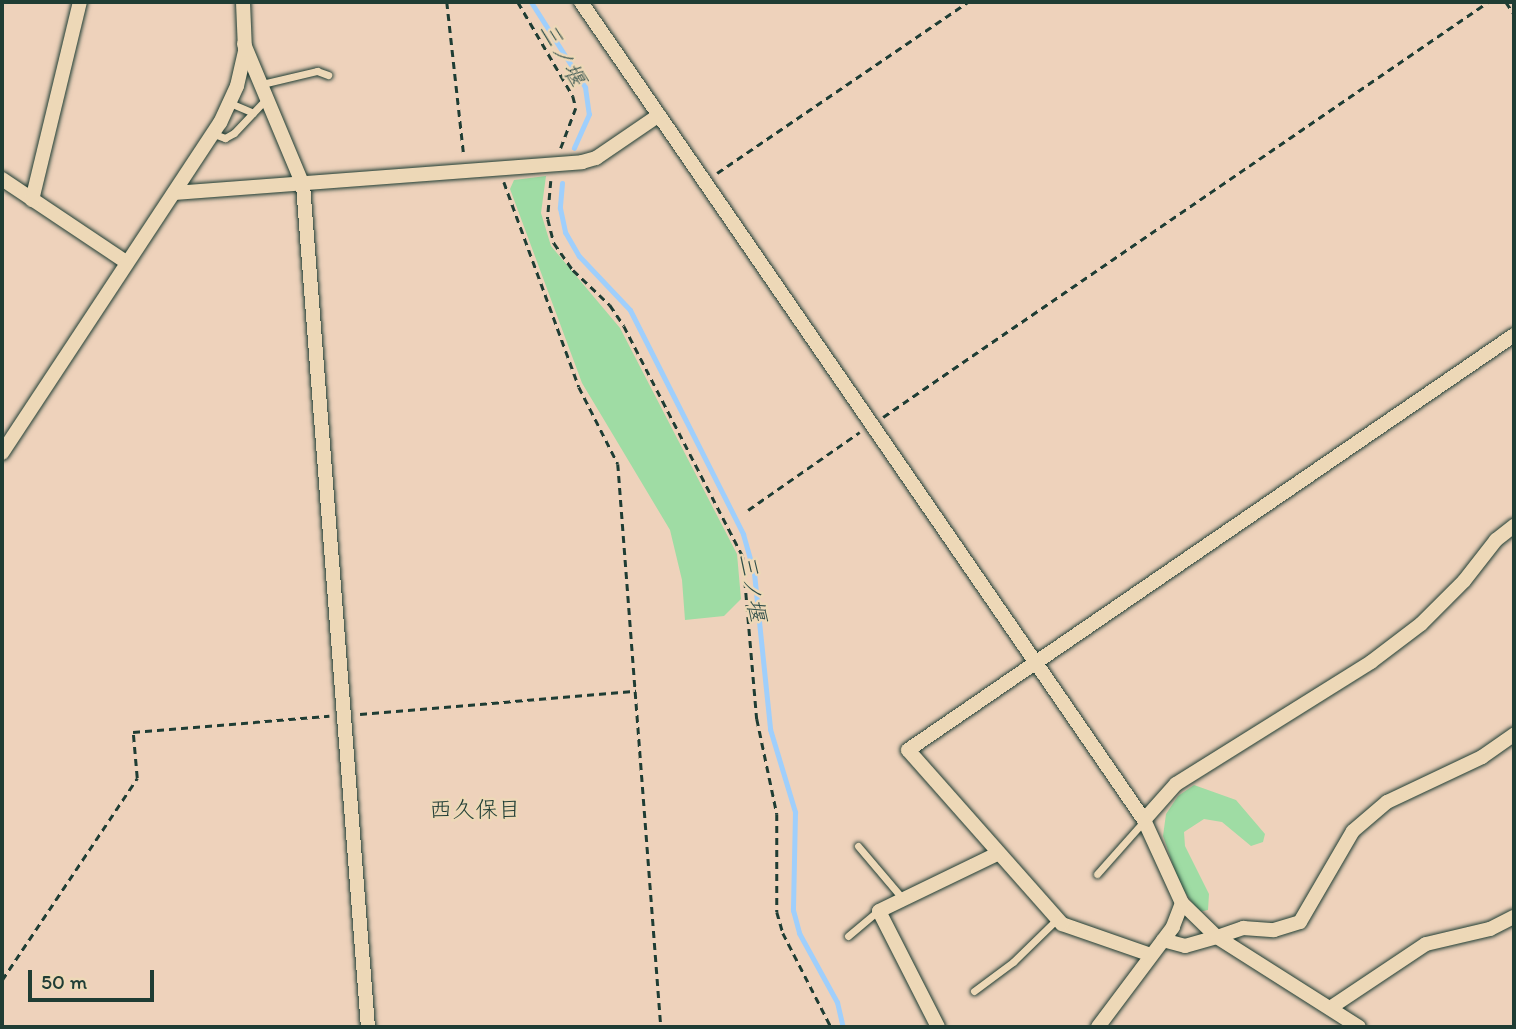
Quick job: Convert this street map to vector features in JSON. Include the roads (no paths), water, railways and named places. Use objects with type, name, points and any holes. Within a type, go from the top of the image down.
[{"type":"street","points":[[33,200],[80,2]]},
{"type":"street","points":[[2,453],[213,134],[229,103],[244,44],[243,2]]},
{"type":"street","points":[[581,2],[1040,663],[1144,820],[1182,903],[1217,937],[1359,1027]]},
{"type":"street","points":[[244,44],[303,185],[368,1027]]},
{"type":"street","points":[[174,193],[303,185],[596,159],[659,115]]},
{"type":"street","points":[[2,179],[126,262]]},
{"type":"street","points":[[1151,956],[1057,919],[908,750],[1040,663],[1514,335]]},
{"type":"street","points":[[1144,820],[1176,784],[1371,663],[1421,624],[1464,581],[1496,540],[1514,526]]},
{"type":"street","points":[[1163,940],[1185,946],[1243,928],[1274,930],[1300,922],[1353,831],[1387,802],[1482,757],[1514,735]]},
{"type":"street","points":[[938,1027],[879,911],[999,853]]},
{"type":"street","points":[[1098,1027],[1163,940],[1182,903]]},
{"type":"street","points":[[1330,1008],[1426,944],[1490,929],[1514,917]]},
{"type":"lane","points":[[213,134],[225,138],[253,113],[264,91],[317,71],[327,75]]},
{"type":"lane","points":[[229,103],[253,113]]},
{"type":"lane","points":[[1097,874],[1144,820]]},
{"type":"lane","points":[[858,846],[903,899]]},
{"type":"lane","points":[[848,936],[879,911]]},
{"type":"lane","points":[[974,991],[1013,962],[1057,919]]},
{"type":"waterway","name":"三ノ堰","points":[[531,2],[585,87],[589,114],[574,148]]},
{"type":"waterway","name":"三ノ堰","points":[[562,183],[560,208],[565,232],[579,256],[630,310],[743,534],[754,573],[770,729],[795,812],[793,910],[799,933],[837,1002],[843,1027]]},
{"type":"district","name":"西久保目","points":[[475,809]]}]
